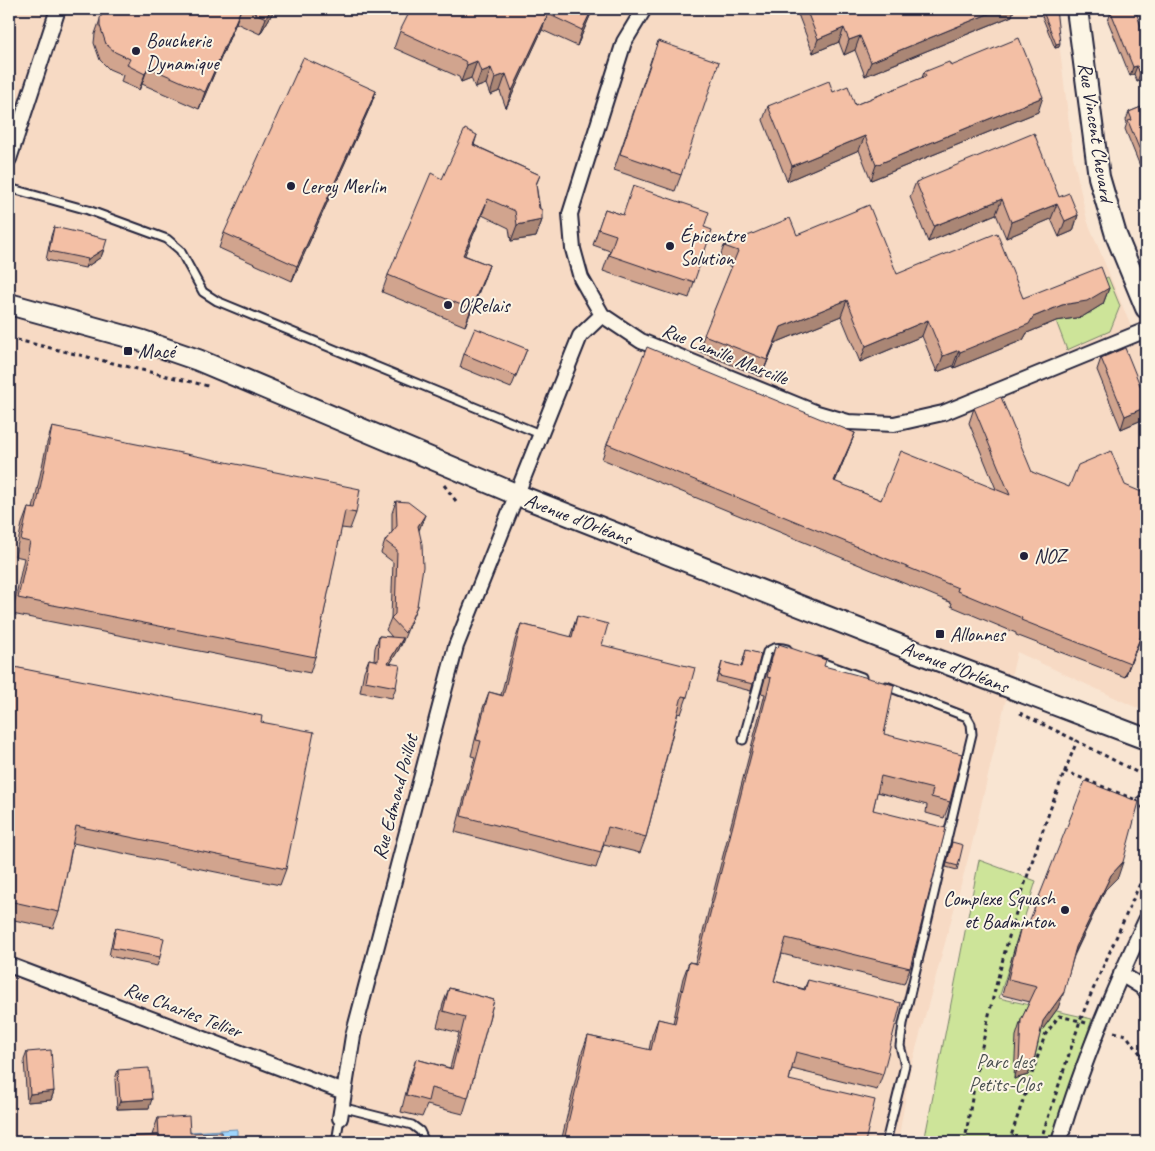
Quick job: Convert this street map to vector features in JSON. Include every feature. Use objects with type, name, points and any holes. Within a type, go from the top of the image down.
[{"type":"main road","name":"Rue Vincent Chevard","points":[[1077,9],[1099,176],[1116,234],[1146,308]]},
{"type":"main road","name":"Avenue d'Orléans","points":[[9,304],[143,340],[198,360],[518,495],[932,658],[1146,739]]},
{"type":"street","points":[[9,159],[15,120],[58,9]]},
{"type":"street","name":"Rue Camille Marcille","points":[[644,9],[624,42],[570,214],[573,249],[581,278],[602,315],[640,341],[818,413],[848,422],[894,424],[944,413],[1146,330]]},
{"type":"street","name":"Rue Edmond Poillot","points":[[340,1112],[352,1036],[456,646],[580,336],[602,315]]},
{"type":"street","points":[[1059,1142],[1120,974],[1146,920]]},
{"type":"street","name":"Rue Charles Tellier","points":[[9,966],[344,1092]]},
{"type":"street","points":[[1120,974],[1142,987],[1146,992]]},
{"type":"lane","points":[[9,188],[88,210],[167,239],[180,250],[203,292],[217,301],[540,434]]},
{"type":"lane","points":[[743,740],[767,652],[772,648],[781,647],[790,650]]},
{"type":"lane","points":[[809,657],[967,717],[971,724],[972,734],[903,1024],[900,1046],[905,1065],[886,1142]]},
{"type":"lane","points":[[336,1142],[340,1112],[412,1125],[420,1131],[424,1142]]},
{"type":"path","points":[[9,338],[210,386]]},
{"type":"path","points":[[441,480],[456,501]]},
{"type":"path","points":[[965,1142],[996,988],[1036,844],[1077,741],[1146,777]]},
{"type":"path","points":[[1064,771],[1136,800],[1146,811]]},
{"type":"path","points":[[1136,800],[1146,790]]},
{"type":"path","points":[[1040,1142],[1080,1021],[1146,870]]},
{"type":"path","points":[[1009,1142],[1045,1035],[1059,1016],[1126,1035],[1146,1061]]},
{"type":"shaded area","points":[[9,9],[1055,9],[1073,156],[1087,220],[1146,363],[1146,712],[1017,652],[972,844],[910,1071],[898,1142],[9,1142]]},
{"type":"green space","points":[[1108,277],[1120,306],[1110,331],[1067,350],[1056,321],[1091,313],[1095,283]]},
{"type":"green space","name":"Parc des Petits-Clos","points":[[979,860],[1036,881],[999,998],[1092,1019],[1051,1142],[924,1142]]},
{"type":"water","points":[[237,1129],[237,1142],[190,1142],[190,1132]]},
{"type":"building","points":[[105,9],[241,9],[205,92],[148,67],[145,74],[127,65],[130,59],[115,52],[106,44],[100,26],[100,18]]},
{"type":"building","points":[[246,9],[271,9],[266,18]]},
{"type":"building","points":[[411,9],[592,9],[582,30],[548,14],[512,91],[506,74],[495,78],[491,68],[481,72],[477,61],[467,65],[465,61],[400,31]]},
{"type":"building","points":[[806,9],[1000,9],[871,62],[860,36],[849,40],[844,28],[818,39]]},
{"type":"building","points":[[1042,9],[1056,9],[1060,43],[1056,44]]},
{"type":"building","points":[[1121,9],[1135,9],[1146,41],[1146,71],[1140,74],[1137,66],[1133,67],[1111,12]]},
{"type":"building","points":[[1019,38],[1043,97],[876,165],[865,136],[792,166],[768,106],[829,81],[833,92],[848,86],[855,105],[926,76],[924,72],[949,62],[951,66]]},
{"type":"building","points":[[658,41],[719,62],[681,175],[620,154]]},
{"type":"building","points":[[303,58],[376,91],[297,266],[224,233]]},
{"type":"building","points":[[1146,105],[1145,163],[1128,121],[1132,120],[1129,112]]},
{"type":"building","points":[[465,129],[477,135],[473,145],[540,175],[536,184],[539,208],[542,210],[542,220],[517,225],[515,211],[488,199],[463,255],[489,265],[471,309],[388,275],[431,173],[442,179]]},
{"type":"building","points":[[1034,133],[1059,197],[1069,193],[1078,215],[1065,221],[1057,204],[1011,222],[1002,199],[934,226],[916,182]]},
{"type":"building","points":[[633,186],[709,212],[704,227],[712,230],[694,282],[686,279],[685,281],[609,255],[616,235],[598,229],[605,209],[623,215]]},
{"type":"building","points":[[869,205],[897,274],[997,233],[1023,298],[1101,267],[1109,288],[1087,301],[1062,305],[1033,317],[1029,324],[960,352],[959,350],[943,356],[928,320],[866,346],[847,300],[781,327],[767,360],[704,335],[738,251],[724,246],[790,218],[797,235]]},
{"type":"building","points":[[54,227],[107,239],[104,249],[88,259],[49,251]]},
{"type":"building","points":[[475,328],[527,349],[516,376],[464,354]]},
{"type":"building","points":[[647,347],[855,433],[834,481],[881,500],[901,451],[1010,495],[974,408],[1001,397],[1032,472],[1069,487],[1078,465],[1111,451],[1125,485],[1146,494],[1146,623],[1130,663],[1021,620],[1022,618],[957,591],[958,588],[607,444]]},
{"type":"building","points":[[1125,348],[1146,400],[1146,407],[1125,416],[1101,358]]},
{"type":"building","points":[[52,427],[360,489],[356,513],[345,511],[315,657],[18,598],[30,542],[21,540],[28,508],[36,509]]},
{"type":"building","points":[[396,501],[408,502],[425,515],[418,526],[422,544],[423,567],[417,606],[405,633],[391,618],[395,614],[397,550],[385,541],[397,526]]},
{"type":"building","points":[[577,616],[608,624],[602,645],[695,668],[687,697],[682,696],[646,837],[608,827],[601,852],[461,816],[481,741],[476,740],[489,692],[503,696],[521,624],[572,637]]},
{"type":"building","points":[[379,636],[403,638],[388,663],[400,665],[396,687],[365,681],[369,659],[378,661]]},
{"type":"building","points":[[779,644],[826,660],[824,666],[894,685],[884,734],[962,754],[950,802],[931,797],[933,789],[881,776],[873,810],[946,828],[910,968],[786,938],[774,981],[805,990],[808,980],[901,1003],[883,1074],[796,1052],[789,1080],[875,1100],[865,1142],[593,1142],[565,1136],[588,1036],[651,1050],[658,1019],[675,1023],[689,962],[697,964],[771,678],[767,677],[775,647],[778,648]]},
{"type":"building","points":[[746,650],[761,654],[753,684],[719,676],[722,662],[742,667]]},
{"type":"building","points":[[9,666],[262,716],[261,722],[314,732],[286,869],[76,826],[59,912],[9,901]]},
{"type":"building","name":"Complexe Squash et Badminton","points":[[1085,781],[1139,802],[1123,862],[1111,875],[1076,947],[1064,992],[1043,1021],[1034,1060],[1019,1063],[1021,1020],[1037,986],[1008,979],[1021,926],[1027,927]]},
{"type":"building","points":[[952,842],[963,845],[958,866],[947,863]]},
{"type":"building","points":[[116,928],[164,938],[160,957],[112,948]]},
{"type":"building","points":[[449,988],[494,1000],[468,1098],[431,1088],[428,1101],[406,1095],[416,1059],[452,1069],[465,1017],[443,1011]]},
{"type":"building","points":[[51,1050],[54,1091],[30,1094],[27,1052]]},
{"type":"building","points":[[149,1068],[152,1099],[120,1101],[118,1070]]},
{"type":"building","points":[[189,1116],[190,1133],[221,1132],[222,1142],[27,1142],[159,1135],[158,1118]]},
{"type":"place","name":"Boucherie Dynamique","points":[[136,51]]},
{"type":"place","name":"Leroy Merlin","points":[[291,186]]},
{"type":"place","name":"Épicentre Solution","points":[[670,246]]},
{"type":"place","name":"O'Relais","points":[[448,305]]},
{"type":"place","name":"Macé","points":[[128,351]]},
{"type":"place","name":"NOZ","points":[[1024,556]]},
{"type":"place","name":"Allonnes","points":[[940,634]]},
{"type":"place","name":"Complexe Squash et Badminton","points":[[1065,910]]}]
